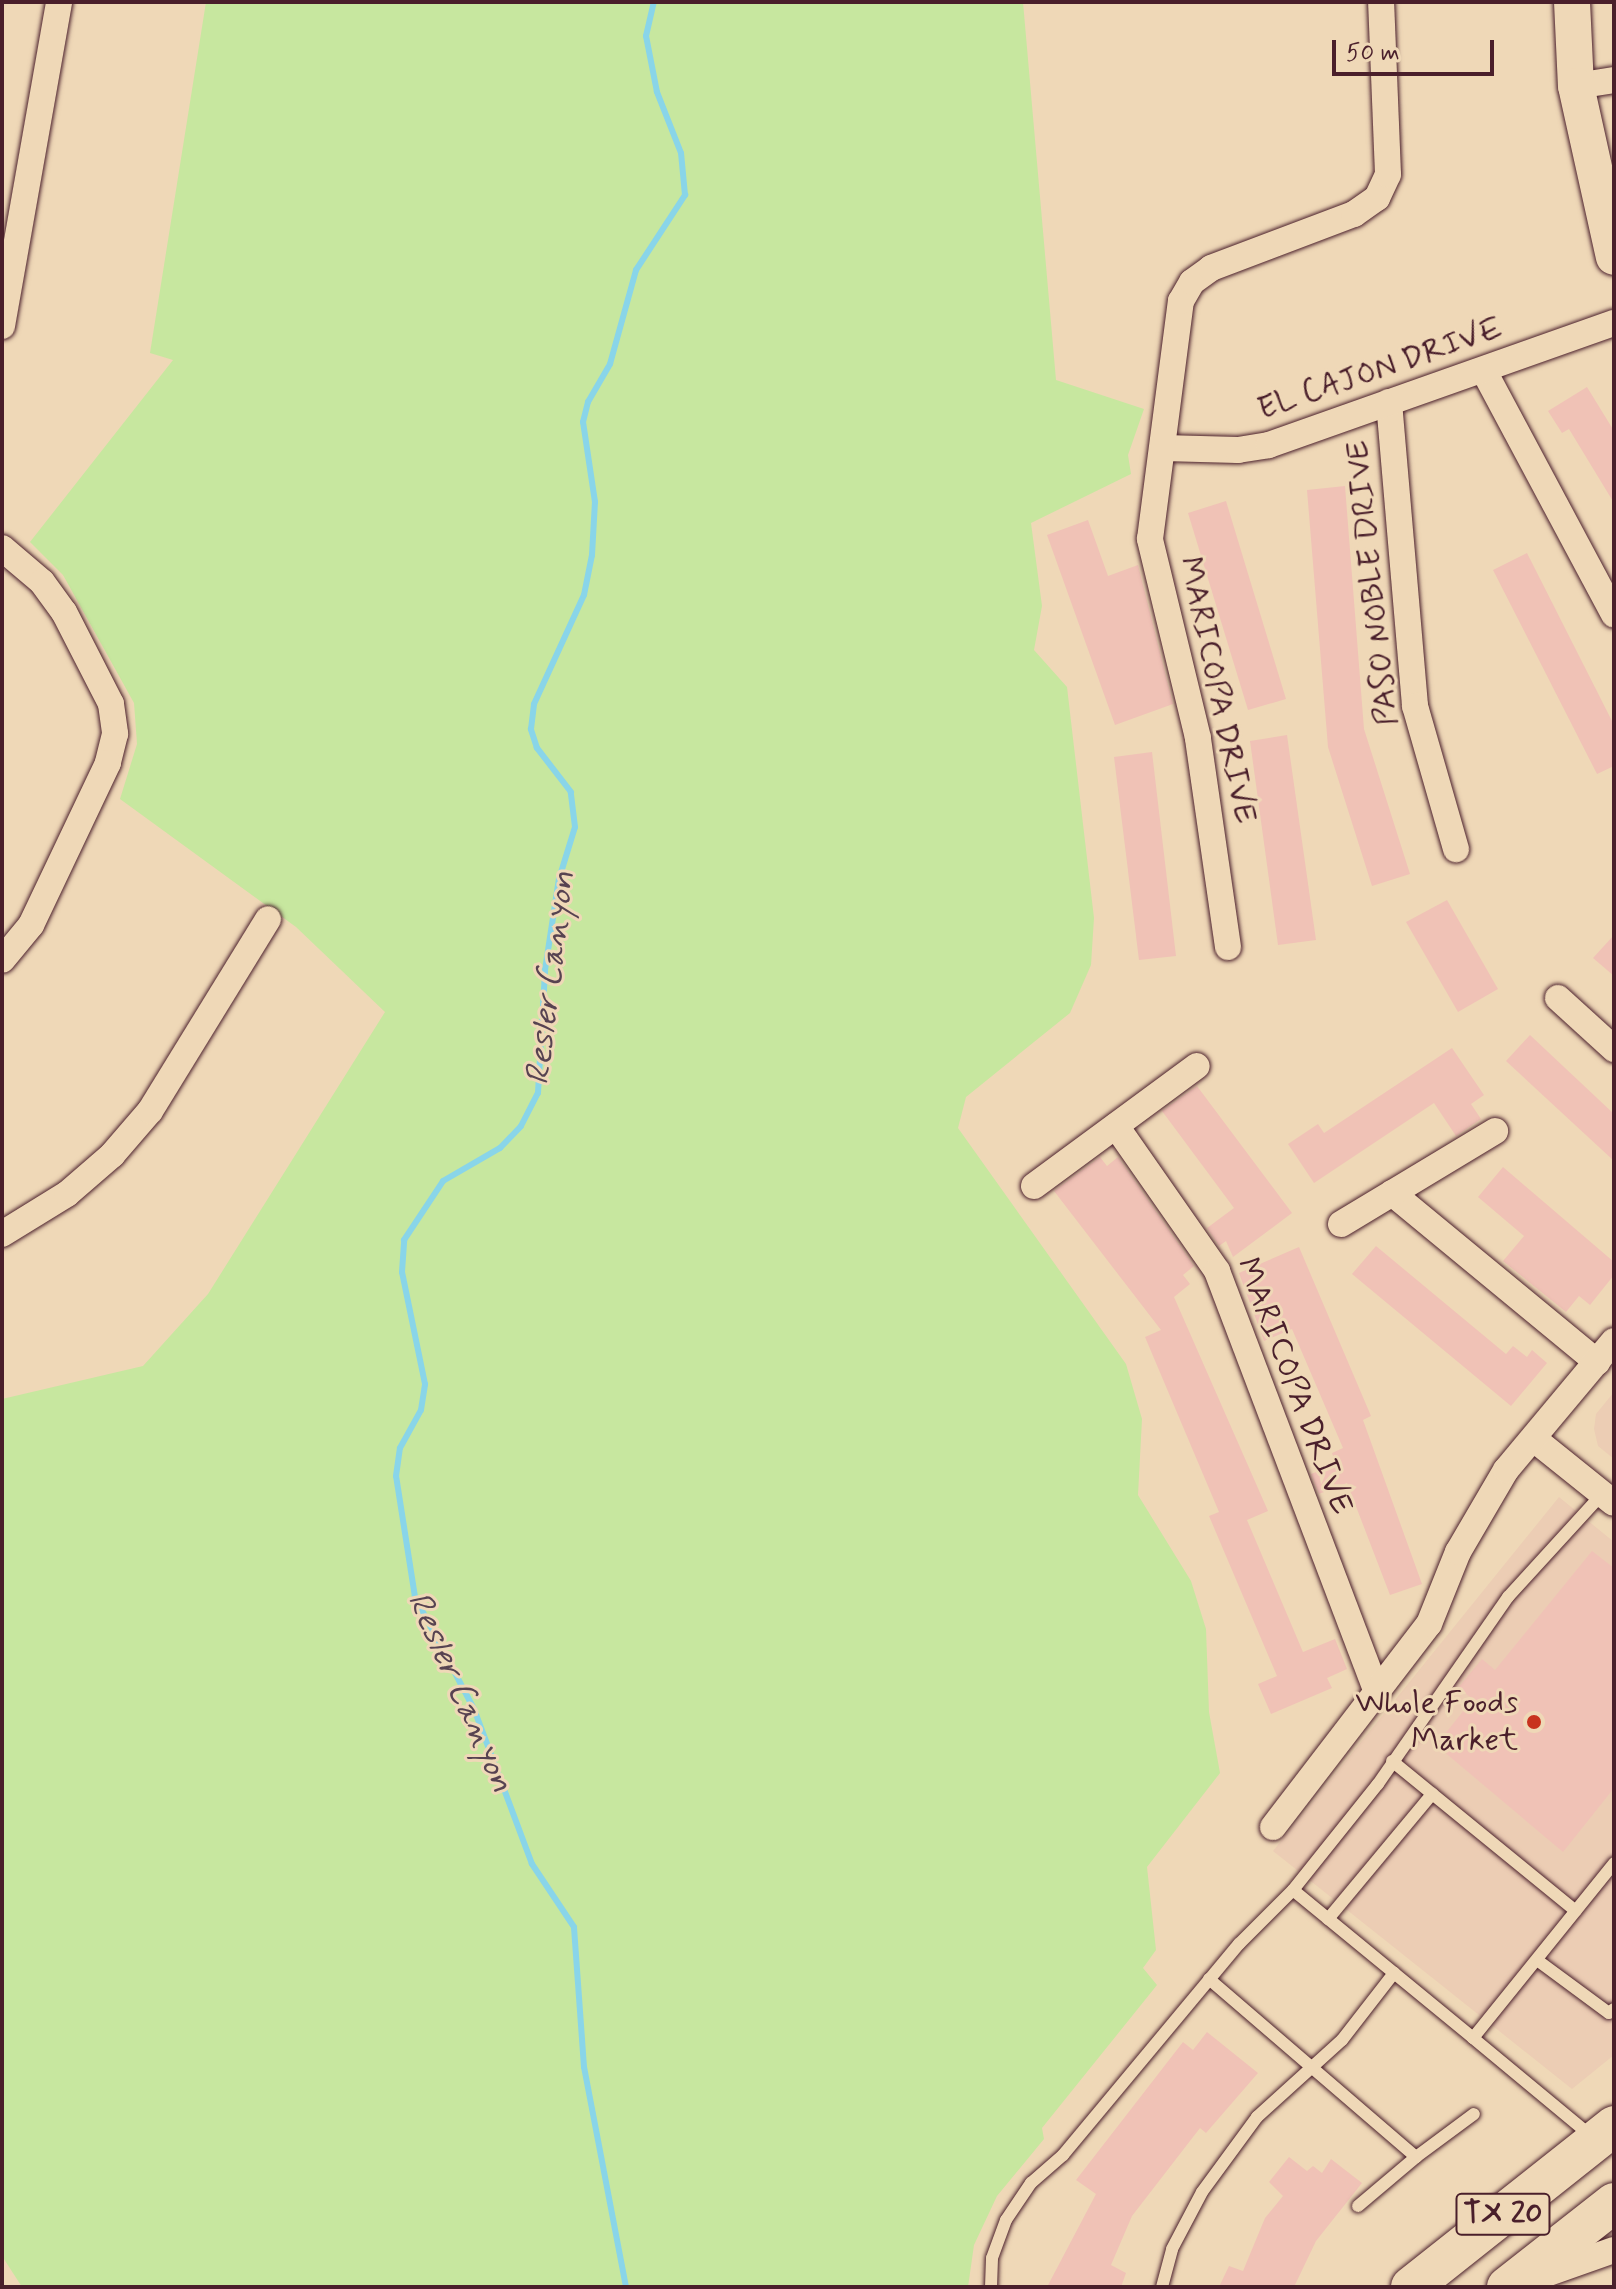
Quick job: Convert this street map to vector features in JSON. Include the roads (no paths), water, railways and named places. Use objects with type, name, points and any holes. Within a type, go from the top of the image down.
[{"type":"main road","points":[[1572,2],[1576,86],[1614,257]]},
{"type":"main road","name":"TX 20","points":[[1411,2287],[1608,2143]]},
{"type":"main road","name":"TX 20","points":[[1507,2287],[1614,2203]]},
{"type":"street","points":[[2,326],[59,2]]},
{"type":"street","name":"MARICOPA DRIVE","points":[[1228,947],[1200,750],[1150,539],[1181,301],[1192,282],[1211,268],[1354,214],[1377,198],[1388,174],[1381,2]]},
{"type":"street","points":[[1576,86],[1614,80]]},
{"type":"street","name":"EL CAJON DRIVE","points":[[1163,448],[1238,450],[1269,445],[1614,323]]},
{"type":"street","points":[[1484,371],[1614,614]]},
{"type":"street","name":"PASO NOBLE DRIVE","points":[[1389,402],[1415,706],[1456,849]]},
{"type":"street","points":[[2,548],[32,572],[64,612],[111,704],[115,734],[108,763],[31,925],[2,960]]},
{"type":"street","points":[[2,1234],[67,1194],[131,1133],[268,919]]},
{"type":"street","points":[[1558,998],[1614,1049]]},
{"type":"street","points":[[1034,1186],[1197,1066]]},
{"type":"street","name":"MARICOPA DRIVE","points":[[1116,1126],[1217,1271],[1376,1689]]},
{"type":"street","points":[[1341,1224],[1495,1131]]},
{"type":"street","points":[[1392,1193],[1597,1362]]},
{"type":"street","points":[[1273,1827],[1376,1689],[1429,1624],[1479,1512],[1614,1341]]},
{"type":"street","points":[[1534,1439],[1608,1498]]},
{"type":"street","points":[[1507,2287],[1614,2250]]},
{"type":"lane","points":[[991,2287],[992,2258],[1006,2220],[1031,2183],[1063,2155],[1209,1979],[1293,1890],[1392,1761],[1508,1597],[1608,1498]]},
{"type":"lane","points":[[1392,1761],[1576,1911]]},
{"type":"lane","points":[[1328,1919],[1432,1794]]},
{"type":"lane","points":[[1473,2038],[1614,1863]]},
{"type":"lane","points":[[1293,1890],[1473,2038],[1608,2143]]},
{"type":"lane","points":[[1537,1960],[1609,2013],[1614,2009]]},
{"type":"lane","points":[[1162,2287],[1172,2249],[1202,2192],[1257,2117],[1342,2040],[1394,1973]]},
{"type":"lane","points":[[1209,1979],[1416,2157]]},
{"type":"lane","points":[[1358,2206],[1474,2114]]},
{"type":"waterway","name":"Resler Canyon","points":[[626,2287],[584,2067],[574,1927],[532,1864],[474,1709],[415,1597],[396,1476],[400,1448],[421,1410],[425,1384],[402,1272],[404,1240],[443,1181],[500,1148],[521,1126],[538,1093],[545,970],[559,879],[575,827],[571,792],[537,748],[531,729],[534,704],[584,595],[592,555],[595,502],[583,422],[588,402],[610,364],[636,270],[685,195],[681,153],[657,92],[646,36],[654,2]]},
{"type":"place","name":"Whole Foods Market","points":[[1534,1722]]}]
